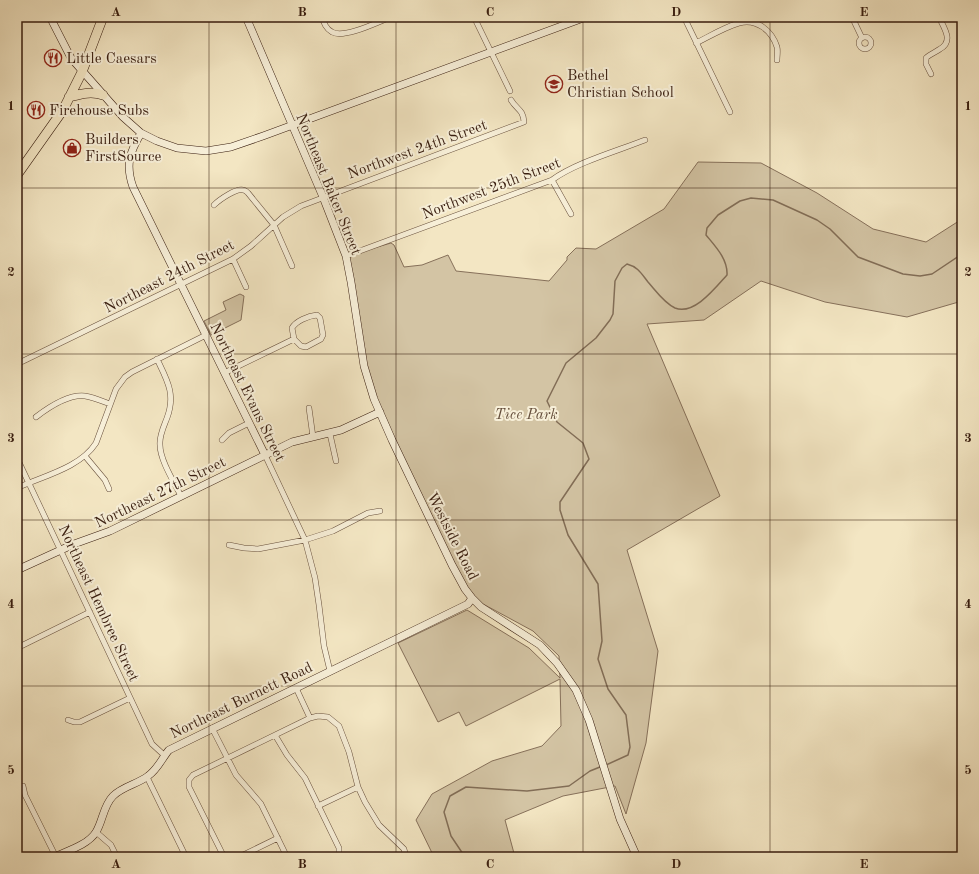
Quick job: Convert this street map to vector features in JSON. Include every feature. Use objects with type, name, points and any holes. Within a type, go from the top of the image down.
[{"type":"highway","points":[[17,175],[63,110],[82,72],[103,17]]},
{"type":"highway","points":[[69,97],[86,93],[103,95]]},
{"type":"main road","points":[[50,17],[68,53],[82,72],[123,117],[141,132],[157,141],[177,148],[206,151],[231,147],[292,126],[586,17]]},
{"type":"main road","name":"Northeast Baker Street","points":[[246,17],[323,197],[346,256],[364,366],[371,391],[380,412]]},
{"type":"main road","name":"Northeast Evans Street","points":[[141,132],[130,155],[128,166],[133,186],[265,455]]},
{"type":"main road","name":"Northeast 27th Street","points":[[17,570],[74,544],[101,535],[292,442],[330,434],[380,412]]},
{"type":"main road","name":"Westside Road","points":[[380,412],[452,565],[465,589],[472,598],[493,616],[532,640],[549,654],[576,690],[595,739],[620,819],[637,857]]},
{"type":"main road","name":"Northeast Burnett Road","points":[[164,755],[176,746],[212,728],[468,604],[472,598]]},
{"type":"main road","points":[[55,857],[86,841],[96,832],[108,801],[115,794],[147,778],[154,772],[164,755]]},
{"type":"street","points":[[322,17],[328,29],[333,33],[340,34],[348,33],[391,17]]},
{"type":"street","points":[[474,17],[510,90]]},
{"type":"street","points":[[684,17],[730,112]]},
{"type":"street","points":[[852,17],[862,38]]},
{"type":"street","points":[[931,74],[925,60],[941,49],[948,38],[939,17]]},
{"type":"street","points":[[696,43],[737,23],[749,22],[766,28],[770,33],[777,48],[777,60]]},
{"type":"street","name":"Northwest 24th Street","points":[[323,197],[524,122],[524,115],[511,100]]},
{"type":"street","name":"Northwest 25th Street","points":[[346,256],[552,180],[557,176],[584,164],[645,140]]},
{"type":"street","points":[[552,180],[571,214]]},
{"type":"street","points":[[214,205],[221,198],[238,190],[243,190],[248,193],[274,225],[292,266]]},
{"type":"street","name":"Northeast 24th Street","points":[[17,364],[233,259],[251,246],[292,210],[323,197]]},
{"type":"street","points":[[233,259],[246,287]]},
{"type":"street","points":[[317,315],[320,318],[323,335],[321,339],[306,346],[301,346],[294,339],[292,328],[294,324],[312,316],[317,315]]},
{"type":"street","points":[[17,488],[76,462],[91,451],[96,443],[116,389],[125,377],[157,359],[206,335]]},
{"type":"street","points":[[224,373],[294,339]]},
{"type":"street","points":[[157,359],[170,387],[171,397],[171,406],[160,437],[160,453],[181,496]]},
{"type":"street","points":[[36,418],[46,409],[69,398],[78,396],[86,396],[110,404]]},
{"type":"street","points":[[310,408],[313,437]]},
{"type":"street","points":[[222,440],[229,433],[249,423]]},
{"type":"street","points":[[330,434],[336,461]]},
{"type":"street","name":"Northeast Evans Street","points":[[265,455],[305,540],[315,578],[320,605],[324,646],[330,671]]},
{"type":"street","points":[[85,456],[105,480],[109,489]]},
{"type":"street","name":"Northeast Hembree Street","points":[[17,458],[152,744],[164,755]]},
{"type":"street","points":[[229,545],[258,549],[305,540],[333,531],[368,514],[380,511]]},
{"type":"street","points":[[17,648],[90,612]]},
{"type":"street","points":[[296,688],[310,718]]},
{"type":"street","points":[[68,720],[80,722],[130,698]]},
{"type":"street","points":[[224,857],[189,787],[188,780],[193,774],[310,718],[318,716],[328,717],[339,726],[349,752],[358,787],[370,812],[379,825],[404,849],[406,857]]},
{"type":"street","points":[[212,728],[236,775],[262,804],[287,857]]},
{"type":"street","points":[[275,735],[287,755],[305,778],[339,848],[339,857]]},
{"type":"street","points":[[147,778],[186,857]]},
{"type":"street","points":[[17,787],[23,786],[25,795],[55,857]]},
{"type":"street","points":[[318,806],[358,787]]},
{"type":"street","points":[[96,832],[111,845],[117,857]]},
{"type":"street","points":[[239,857],[278,838]]},
{"type":"green space","name":"Tice Park","points":[[698,162],[761,163],[817,193],[873,229],[926,242],[962,219],[962,301],[907,317],[825,302],[761,281],[704,320],[647,324],[720,496],[627,550],[658,651],[646,743],[626,814],[615,786],[563,796],[505,820],[515,857],[434,857],[416,820],[432,794],[492,761],[542,746],[561,726],[560,679],[466,726],[459,712],[438,722],[398,643],[467,610],[529,648],[560,678],[559,656],[533,631],[472,598],[393,442],[364,366],[346,256],[391,243],[394,245],[404,267],[422,265],[448,255],[456,271],[549,281],[567,260],[567,257],[576,248],[596,249],[664,209]]},
{"type":"green space","points":[[240,294],[244,296],[241,320],[211,335],[204,321],[226,310],[223,302]]},
{"type":"waterway","points":[[606,765],[628,755],[630,747],[626,715],[608,689],[598,659],[602,641],[598,584],[568,535],[560,510],[560,502],[589,459],[583,443],[557,422],[547,401],[566,363],[596,338],[610,320],[613,314],[615,281],[622,268],[627,264],[637,269],[671,306],[682,309],[690,308],[711,293],[727,275],[727,269],[723,258],[706,235],[707,228],[718,215],[740,201],[751,198],[773,200],[817,220],[830,229],[858,257],[903,274],[920,276],[932,274],[962,254]]},
{"type":"waterway","points":[[465,857],[451,836],[444,812],[450,796],[466,787],[527,791],[569,786],[590,771],[600,767]]},
{"type":"place","name":"Little Caesars","points":[[53,58]]},
{"type":"place","name":"Bethel Christian School","points":[[554,84]]},
{"type":"place","name":"Firehouse Subs","points":[[36,110]]},
{"type":"place","name":"Builders FirstSource","points":[[72,148]]}]
